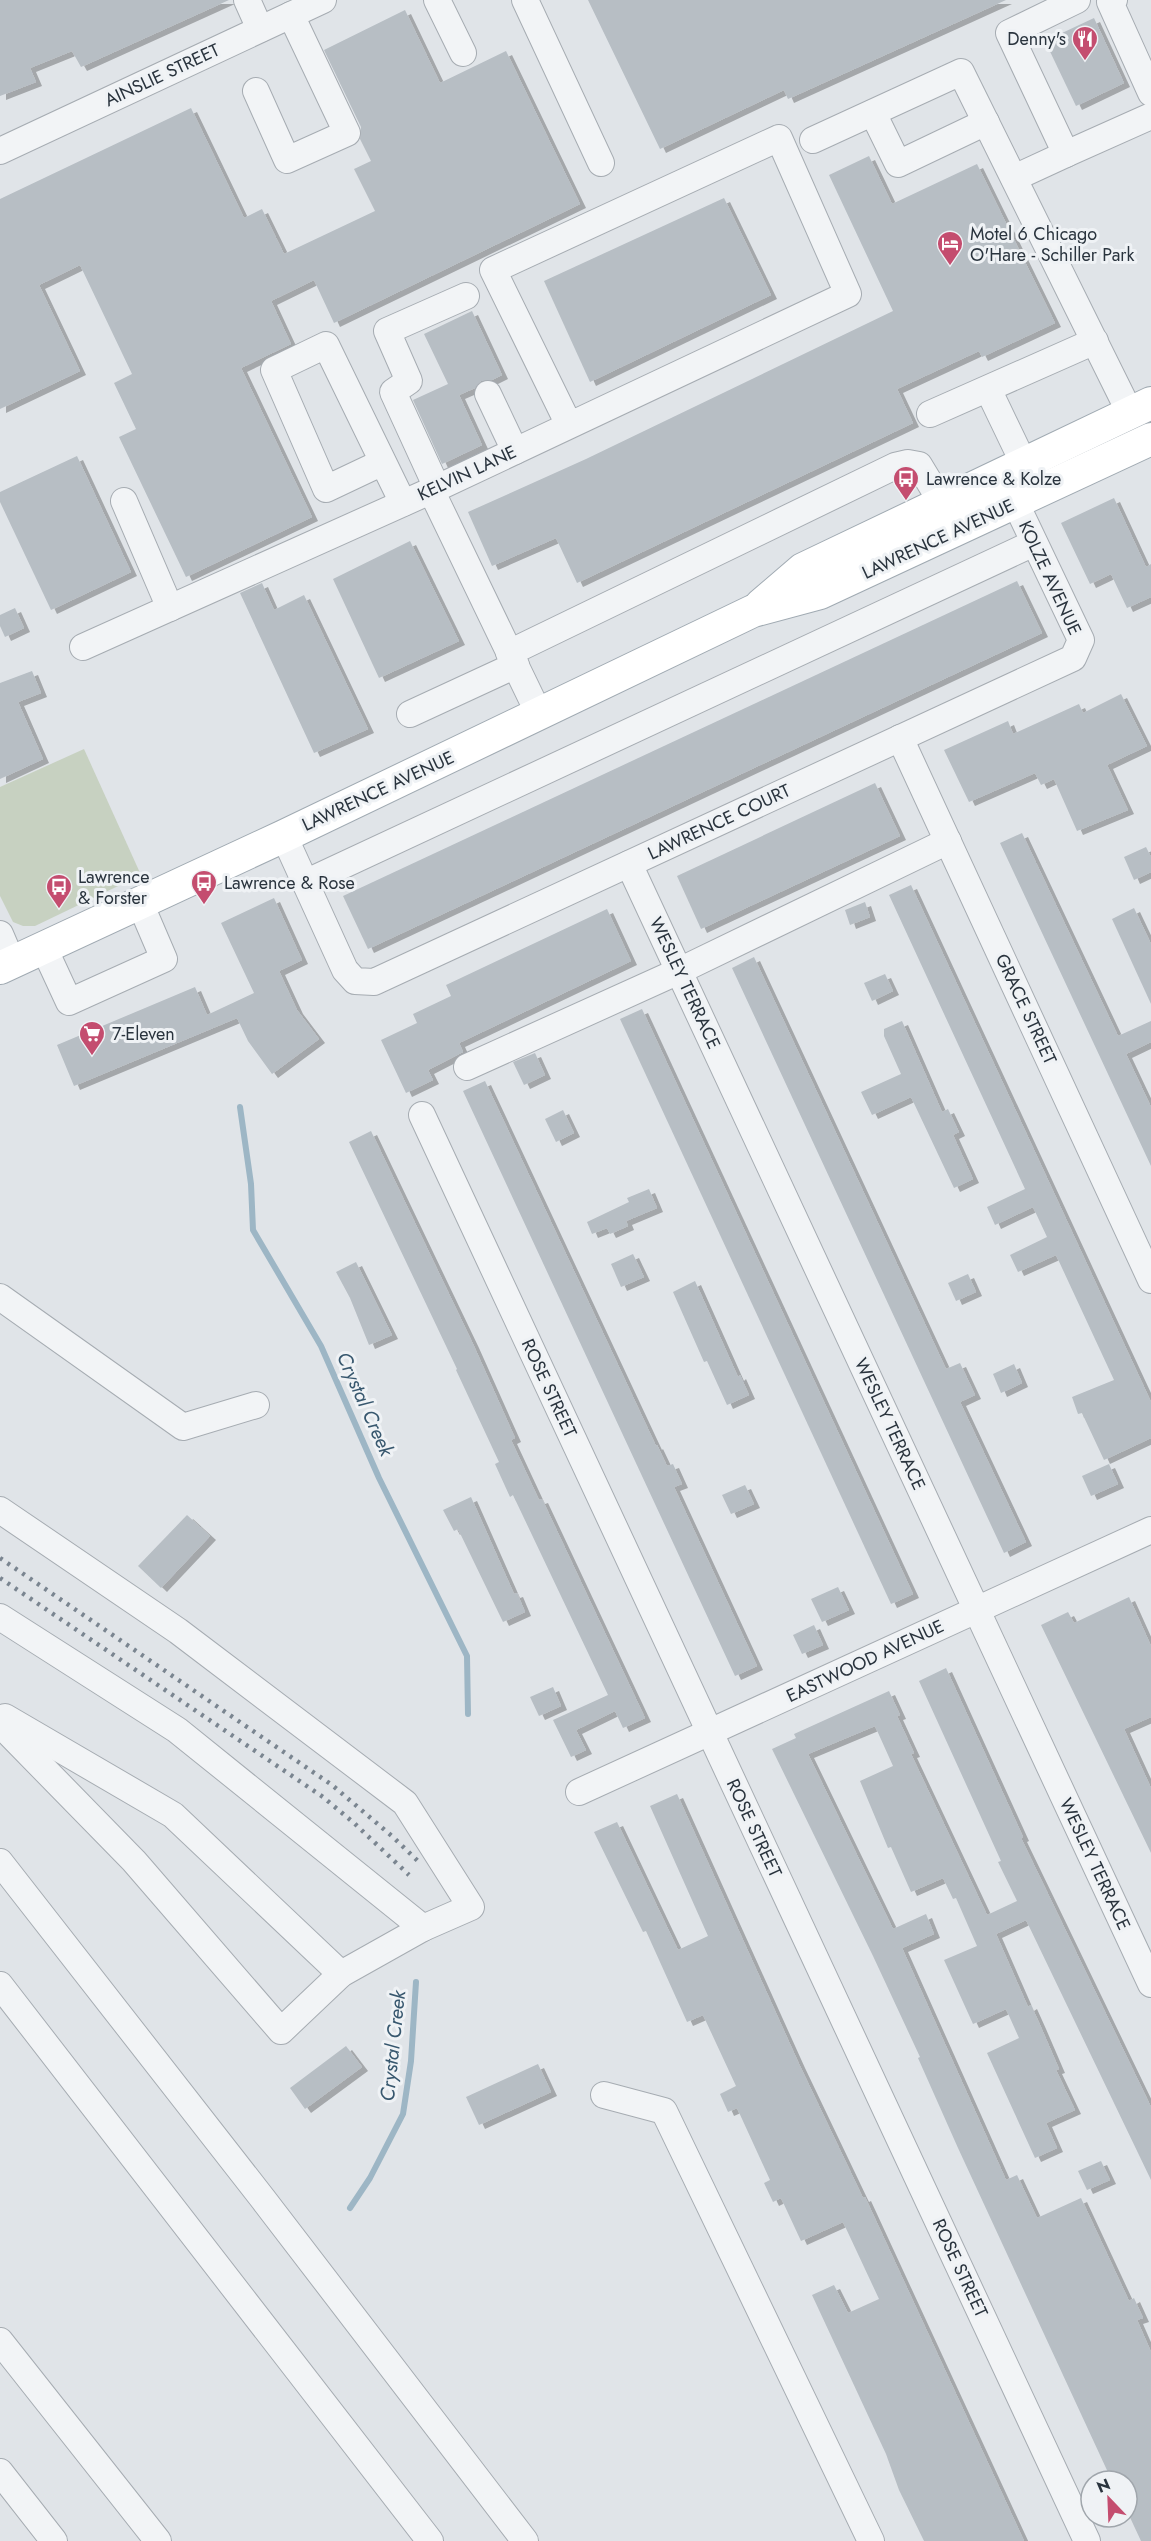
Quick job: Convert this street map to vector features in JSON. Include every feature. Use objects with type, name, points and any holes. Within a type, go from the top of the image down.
[{"type":"main road","name":"LAWRENCE AVENUE","points":[[753,611],[803,569],[1141,408]]},
{"type":"main road","name":"LAWRENCE AVENUE","points":[[6,965],[284,836],[753,611],[820,593],[1016,504],[1151,439]]},
{"type":"street","points":[[247,0],[260,29]]},
{"type":"street","name":"AINSLIE STREET","points":[[0,151],[323,0]]},
{"type":"street","points":[[437,0],[464,54]]},
{"type":"street","points":[[525,0],[601,163]]},
{"type":"street","points":[[1066,154],[1009,33],[1077,0]]},
{"type":"street","points":[[1110,1],[1151,93]]},
{"type":"street","points":[[256,91],[287,160],[347,133],[291,15]]},
{"type":"street","points":[[813,140],[962,72],[1095,341],[1141,408]]},
{"type":"street","points":[[873,113],[898,164],[986,122]]},
{"type":"street","points":[[1014,178],[1151,116]]},
{"type":"street","name":"KELVIN LANE","points":[[83,647],[434,489],[848,294],[779,138],[493,270],[569,425]]},
{"type":"street","points":[[466,296],[387,331],[409,381],[393,392],[434,489],[539,714]]},
{"type":"street","points":[[930,414],[1095,341]]},
{"type":"street","points":[[383,462],[326,489],[274,370],[326,345],[403,503]]},
{"type":"street","name":"KOLZE AVENUE","points":[[988,389],[1013,469],[1016,504],[1081,640],[1077,649]]},
{"type":"street","points":[[488,394],[515,451]]},
{"type":"street","points":[[410,714],[513,659],[895,466],[908,463],[919,465],[942,503]]},
{"type":"street","points":[[124,501],[170,608]]},
{"type":"street","points":[[284,836],[305,883],[1034,543]]},
{"type":"street","name":"LAWRENCE COURT","points":[[305,883],[345,970],[355,981],[374,982],[1073,658],[1077,649]]},
{"type":"street","name":"GRACE STREET","points":[[900,738],[1151,1280]]},
{"type":"street","points":[[467,1067],[679,971],[948,841]]},
{"type":"street","name":"WESLEY TERRACE","points":[[629,864],[1151,1984]]},
{"type":"street","points":[[44,948],[69,1002],[164,959],[140,903]]},
{"type":"street","points":[[0,934],[6,965]]},
{"type":"street","name":"ROSE STREET","points":[[422,1115],[1087,2541]]},
{"type":"street","points":[[0,1298],[183,1427],[256,1406]]},
{"type":"street","points":[[0,1510],[178,1631],[405,1803],[471,1907],[423,1928],[341,1974],[281,2031],[134,1861],[0,1724]]},
{"type":"street","name":"EASTWOOD AVENUE","points":[[579,1792],[1151,1530]]},
{"type":"street","points":[[0,1617],[177,1730],[423,1928]]},
{"type":"street","points":[[0,1713],[173,1815],[341,1974]]},
{"type":"street","points":[[0,1862],[263,2199],[525,2541]]},
{"type":"street","points":[[0,1985],[430,2541]]},
{"type":"street","points":[[604,2095],[664,2110],[871,2541]]},
{"type":"street","points":[[0,2341],[158,2541]]},
{"type":"street","points":[[0,2472],[54,2541]]},
{"type":"green space","points":[[84,749],[141,875],[35,926],[23,926],[13,922],[0,896],[0,787]]},
{"type":"building","points":[[0,0],[229,0],[81,67],[72,51],[30,68],[36,82],[0,96]]},
{"type":"building","points":[[588,0],[1006,0],[788,99],[784,90],[660,149]]},
{"type":"building","points":[[405,10],[440,83],[506,51],[580,204],[334,323],[314,280],[271,301],[291,344],[241,368],[312,517],[186,577],[119,437],[136,429],[114,383],[132,374],[80,265],[39,285],[80,371],[0,409],[0,199],[191,108],[244,218],[262,209],[284,254],[375,211],[354,169],[371,161],[360,139],[361,127],[324,50]]},
{"type":"building","name":"Denny's","points":[[1094,18],[1124,83],[1076,106],[1045,41]]},
{"type":"building","points":[[869,156],[892,204],[977,164],[1055,323],[982,357],[979,351],[897,389],[913,423],[577,583],[556,538],[492,566],[468,512],[586,459],[893,311],[829,175]]},
{"type":"building","points":[[724,198],[771,295],[590,382],[544,281]]},
{"type":"building","points":[[472,311],[502,375],[492,380],[481,381],[475,388],[459,395],[482,445],[442,464],[413,400],[448,384],[424,334]]},
{"type":"building","points":[[77,456],[131,572],[51,610],[0,502],[0,492]]},
{"type":"building","points":[[1114,498],[1146,567],[1151,564],[1151,597],[1127,608],[1111,574],[1090,584],[1061,523]]},
{"type":"building","points":[[410,541],[459,641],[379,678],[333,579]]},
{"type":"building","points":[[1017,581],[1042,633],[368,949],[343,896]]},
{"type":"building","points":[[262,583],[274,610],[304,595],[368,729],[314,753],[240,593]]},
{"type":"building","points":[[15,608],[24,628],[5,637],[0,626],[0,615]]},
{"type":"building","points":[[32,671],[41,693],[18,702],[43,759],[0,779],[0,683]]},
{"type":"building","points":[[1121,694],[1147,746],[1107,765],[1128,810],[1077,831],[1054,779],[1041,785],[1035,773],[969,802],[944,750],[1008,721],[1013,734],[1079,704],[1083,713]]},
{"type":"building","points":[[875,783],[900,836],[701,929],[677,876]]},
{"type":"building","points":[[1022,833],[1118,1036],[1151,1021],[1151,1042],[1126,1054],[1151,1107],[1151,1166],[1000,843]]},
{"type":"building","points":[[1146,847],[1151,857],[1151,872],[1134,880],[1124,857]]},
{"type":"building","points":[[911,885],[1151,1402],[1151,1438],[1104,1460],[1082,1413],[1078,1414],[1072,1397],[1114,1380],[1056,1255],[1018,1272],[1010,1255],[1047,1237],[1033,1207],[995,1225],[987,1207],[1025,1189],[889,895]]},
{"type":"building","points":[[274,898],[302,960],[279,971],[297,1010],[319,1039],[272,1074],[248,1041],[237,1018],[74,1086],[57,1045],[195,987],[207,1015],[254,993],[221,923]]},
{"type":"building","points":[[865,902],[870,917],[850,925],[845,910]]},
{"type":"building","points":[[1134,908],[1151,944],[1151,1004],[1112,919]]},
{"type":"building","points":[[607,909],[631,961],[459,1043],[463,1052],[428,1070],[433,1080],[406,1093],[381,1040],[417,1023],[413,1014],[451,996],[446,985]]},
{"type":"building","points":[[754,957],[946,1369],[960,1363],[975,1395],[960,1402],[1026,1542],[1004,1553],[732,968]]},
{"type":"building","points":[[885,974],[893,991],[872,1001],[864,983]]},
{"type":"building","points":[[642,1009],[913,1594],[891,1604],[620,1019]]},
{"type":"building","points":[[902,1021],[942,1112],[948,1109],[959,1132],[953,1135],[973,1179],[954,1188],[911,1097],[872,1115],[861,1092],[901,1074],[884,1036],[884,1029]]},
{"type":"building","points":[[535,1053],[545,1075],[524,1085],[513,1062]]},
{"type":"building","points":[[485,1081],[656,1446],[667,1466],[673,1464],[682,1484],[674,1487],[757,1666],[735,1676],[463,1091]]},
{"type":"building","points":[[563,1110],[574,1133],[556,1142],[545,1119]]},
{"type":"building","points":[[371,1131],[473,1344],[515,1438],[511,1440],[539,1500],[542,1499],[645,1718],[623,1728],[615,1711],[576,1730],[586,1750],[571,1757],[553,1720],[608,1695],[513,1495],[510,1497],[495,1464],[499,1462],[457,1369],[349,1142]]},
{"type":"building","points":[[649,1189],[657,1208],[626,1221],[628,1226],[610,1234],[607,1228],[592,1234],[587,1222],[629,1202],[627,1198]]},
{"type":"building","points":[[633,1254],[644,1277],[621,1287],[611,1264]]},
{"type":"building","points":[[356,1262],[392,1335],[369,1345],[350,1298],[336,1272]]},
{"type":"building","points":[[968,1274],[976,1292],[956,1301],[948,1283]]},
{"type":"building","points":[[695,1281],[738,1377],[740,1375],[749,1395],[727,1405],[707,1361],[704,1362],[673,1292]]},
{"type":"building","points":[[1014,1364],[1022,1383],[1001,1393],[993,1374]]},
{"type":"building","points":[[1109,1464],[1118,1484],[1091,1496],[1082,1476]]},
{"type":"building","points":[[745,1485],[754,1504],[731,1514],[722,1495]]},
{"type":"building","points":[[471,1497],[514,1594],[517,1593],[525,1612],[503,1622],[458,1529],[454,1531],[443,1510]]},
{"type":"building","points":[[187,1515],[210,1536],[161,1588],[138,1566]]},
{"type":"building","points":[[838,1587],[849,1610],[822,1622],[811,1599]]},
{"type":"building","points":[[1129,1597],[1151,1646],[1151,1717],[1124,1729],[1151,1788],[1151,1853],[1041,1625],[1068,1612],[1074,1623]]},
{"type":"building","points":[[814,1625],[823,1645],[802,1654],[793,1635]]},
{"type":"building","points":[[946,1668],[1023,1837],[1021,1838],[1151,2107],[1151,2180],[1026,1920],[996,1934],[1028,2007],[1031,2005],[1040,2025],[1059,2069],[1056,2070],[1075,2110],[1046,2123],[1057,2148],[1035,2158],[987,2053],[1019,2038],[1006,2009],[973,2024],[944,1960],[977,1946],[956,1898],[953,1899],[943,1878],[911,1892],[891,1847],[888,1848],[860,1781],[893,1766],[875,1726],[808,1754],[893,1929],[926,1914],[934,1934],[902,1948],[1006,2180],[1017,2175],[1037,2218],[1081,2198],[1129,2301],[1134,2298],[1143,2318],[1137,2320],[1151,2352],[1151,2541],[1141,2541],[1135,2529],[1139,2529],[1139,2469],[1106,2469],[958,2148],[918,2058],[920,2057],[772,1749],[796,1738],[794,1734],[889,1691],[900,1715],[897,1716],[914,1753],[911,1754],[987,1915],[1017,1901],[919,1681]]},
{"type":"building","points":[[553,1687],[561,1706],[539,1716],[530,1697]]},
{"type":"building","points":[[677,1794],[799,2064],[863,2198],[865,2197],[1024,2541],[924,2541],[899,2490],[886,2454],[812,2295],[834,2285],[848,2313],[879,2299],[843,2222],[801,2241],[781,2198],[773,2202],[764,2183],[770,2180],[737,2108],[728,2112],[720,2094],[736,2086],[703,2015],[687,2022],[646,1931],[643,1932],[594,1832],[617,1822],[678,1950],[708,1936],[650,1806]]},
{"type":"building","points":[[346,2046],[362,2067],[305,2109],[290,2088]]},
{"type":"building","points":[[538,2064],[551,2092],[479,2125],[466,2097]]},
{"type":"building","points":[[1101,2161],[1110,2180],[1087,2190],[1078,2171]]},
{"type":"waterway","name":"Crystal Creek","points":[[240,1107],[251,1184],[253,1230],[321,1346],[379,1478],[467,1656],[468,1714]]},
{"type":"waterway","name":"Crystal Creek","points":[[350,2208],[370,2178],[403,2114],[411,2061],[416,1982]]},
{"type":"railway","points":[[0,1558],[332,1785],[420,1863]]},
{"type":"railway","points":[[0,1578],[323,1797],[409,1875]]},
{"type":"place","name":"Denny's","points":[[1085,62]]},
{"type":"place","name":"Motel 6 Chicago O'Hare - Schiller Park","points":[[950,267]]},
{"type":"place","name":"Lawrence & Kolze","points":[[906,502]]},
{"type":"place","name":"Lawrence & Rose","points":[[204,906]]},
{"type":"place","name":"Lawrence & Forster","points":[[59,910]]},
{"type":"place","name":"7-Eleven","points":[[92,1057]]}]
